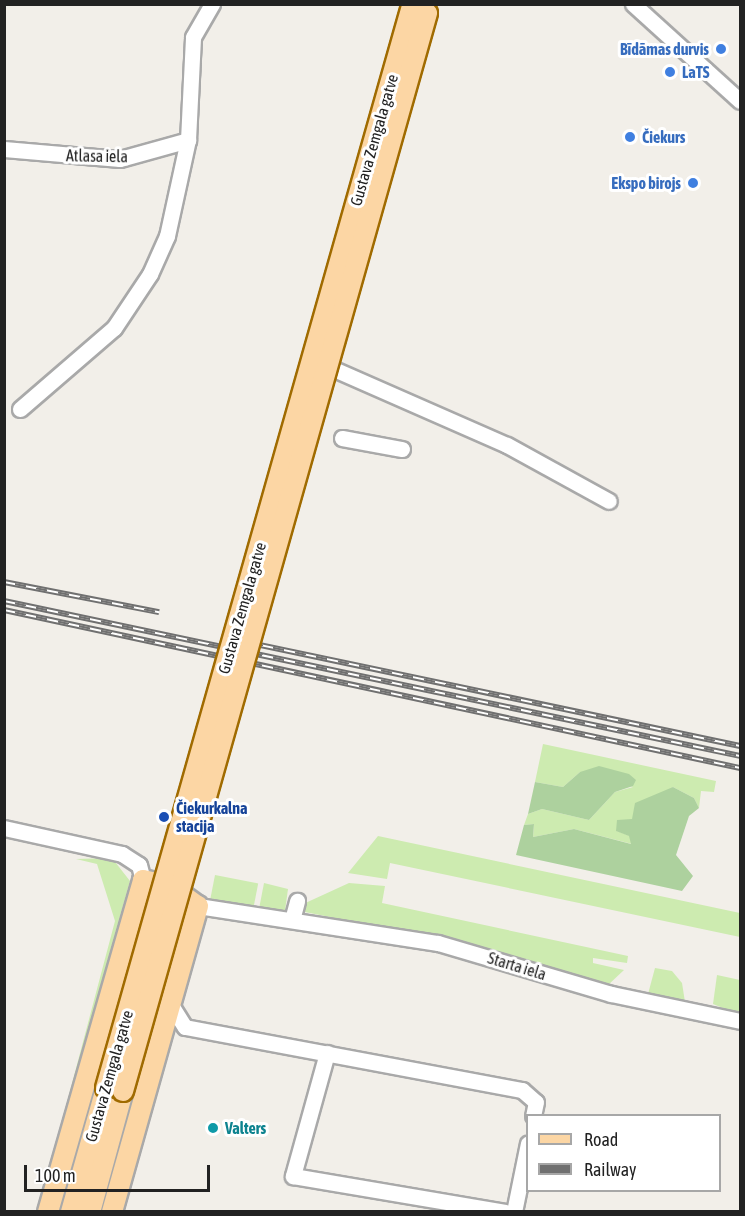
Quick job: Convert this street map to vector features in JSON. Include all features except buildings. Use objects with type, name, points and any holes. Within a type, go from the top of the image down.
[{"type":"main road","name":"Gustava Zemgala gatve","points":[[71,1212],[115,1089],[421,6]]},
{"type":"main road","points":[[48,1212],[142,880],[170,886],[198,906],[161,1046],[112,1212]]},
{"type":"main road","name":"Gustava Zemgala gatve","points":[[90,1212],[115,1089]]},
{"type":"street","points":[[20,409],[114,328],[150,274],[167,236],[188,140],[188,61],[196,30],[212,4]]},
{"type":"street","points":[[633,4],[741,101]]},
{"type":"street","name":"Atlasa iela","points":[[4,149],[120,159],[188,140]]},
{"type":"street","points":[[305,358],[343,369],[496,440],[609,501]]},
{"type":"street","points":[[342,438],[402,449]]},
{"type":"street","points":[[4,828],[122,854],[139,865],[142,880]]},
{"type":"street","points":[[292,920],[297,901]]},
{"type":"street","name":"Starta iela","points":[[198,906],[438,944],[611,994],[741,1021]]},
{"type":"street","points":[[171,1005],[185,1027],[531,1094],[533,1114]]},
{"type":"street","points":[[161,1046],[185,1027]]},
{"type":"street","points":[[327,1053],[293,1176],[505,1212]]},
{"type":"street","points":[[514,1212],[526,1153]]},
{"type":"green space","points":[[543,744],[716,781],[714,792],[701,791],[699,808],[694,798],[673,787],[617,831],[630,836],[632,844],[574,829],[533,837],[534,824],[524,825],[528,814],[542,809],[589,820],[615,792],[633,787],[580,772],[563,787],[535,782]]},
{"type":"green space","points":[[599,766],[629,774],[636,780],[633,786],[615,792],[589,820],[542,809],[528,814],[535,782],[563,787],[580,772]]},
{"type":"green space","points":[[673,787],[694,798],[699,808],[689,816],[676,855],[693,876],[682,891],[516,855],[524,825],[534,824],[533,837],[574,829],[631,844],[629,836],[616,831],[617,820],[632,819],[635,803]]},
{"type":"green space","points":[[378,836],[740,913],[740,937],[390,863],[387,879],[348,873]]},
{"type":"green space","points":[[112,858],[130,881],[61,1125],[115,921],[97,864],[76,859]]},
{"type":"green space","points":[[215,875],[258,883],[254,907],[210,899]]},
{"type":"green space","points":[[264,883],[288,889],[285,911],[259,909]]},
{"type":"green space","points":[[349,883],[385,886],[382,903],[628,956],[627,963],[593,958],[593,963],[624,970],[607,986],[463,944],[300,911],[301,905]]},
{"type":"green space","points":[[655,968],[672,971],[682,983],[685,1002],[648,994]]},
{"type":"green space","points":[[717,975],[740,980],[740,1015],[713,1004]]},
{"type":"railway","points":[[4,582],[159,612]]},
{"type":"railway","points":[[4,601],[740,756]]},
{"type":"railway","points":[[4,610],[740,768]]},
{"type":"railway","points":[[241,641],[740,746]]},
{"type":"place","name":"Bīdāmas durvis","points":[[721,49]]},
{"type":"place","name":"LaTS","points":[[670,72]]},
{"type":"place","name":"Čiekurs","points":[[630,137]]},
{"type":"place","name":"Ekspo birojs","points":[[693,183]]},
{"type":"place","name":"Čiekurkalna stacija","points":[[164,817]]},
{"type":"place","name":"Valters","points":[[213,1128]]}]
